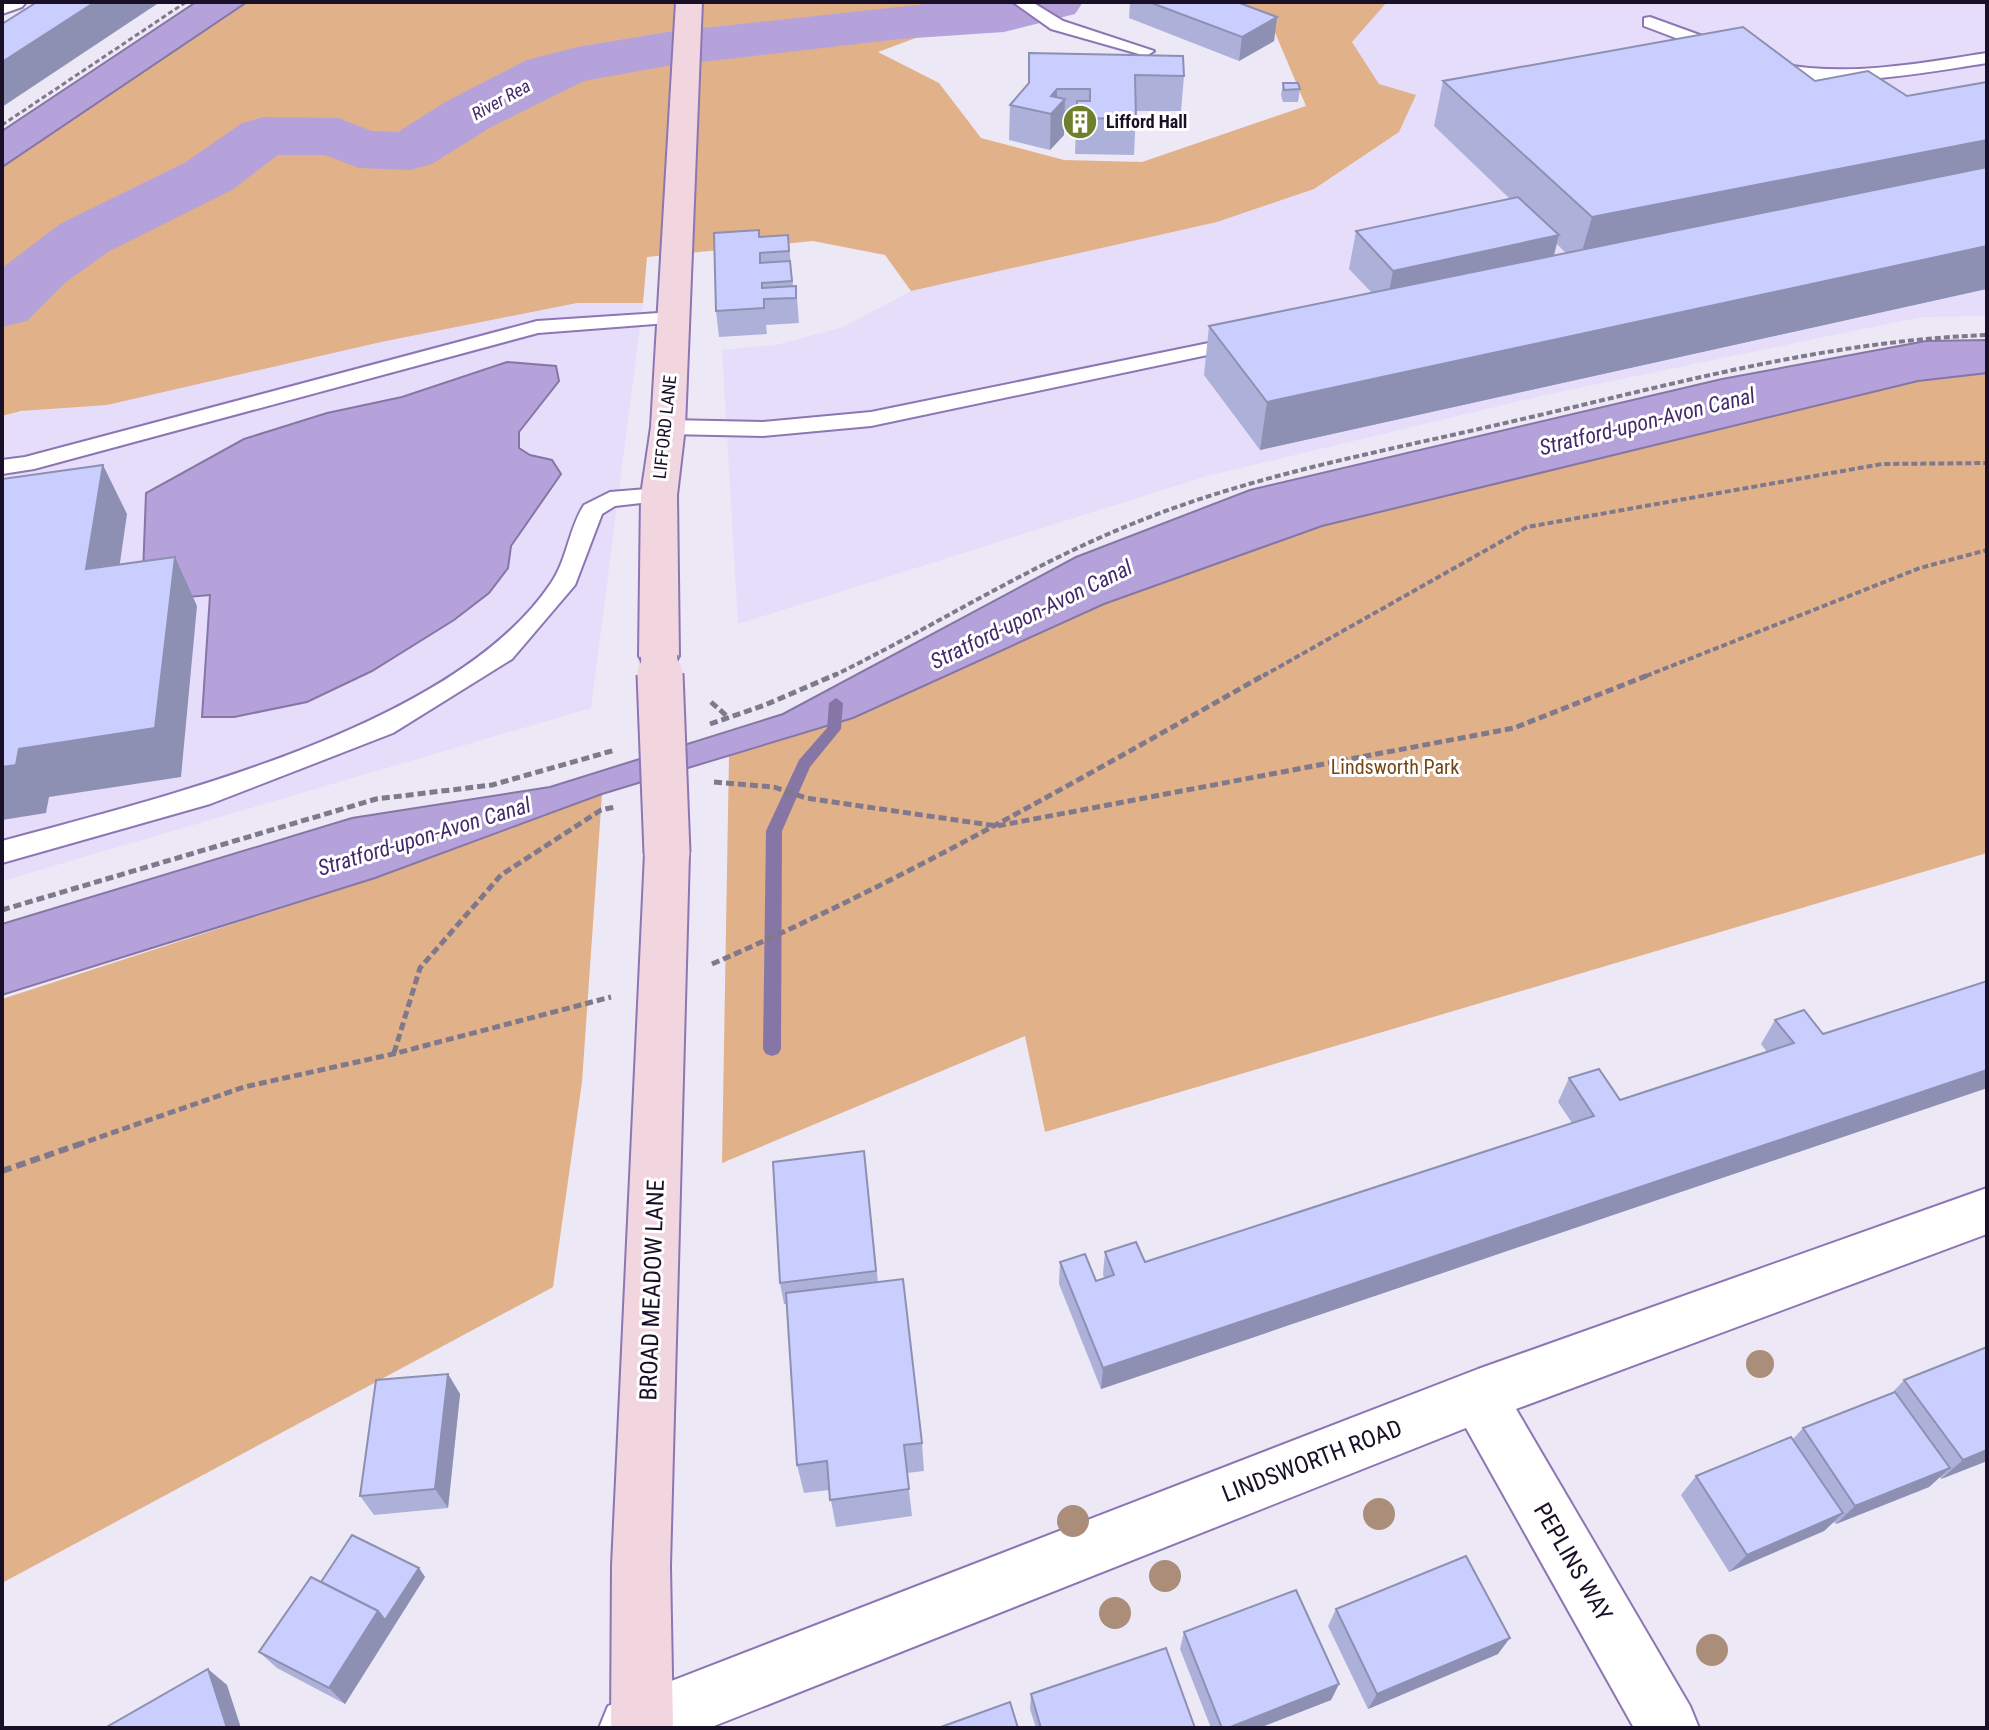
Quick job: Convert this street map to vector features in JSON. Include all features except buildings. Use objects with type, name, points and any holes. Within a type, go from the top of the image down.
[{"type":"street","points":[[2,6],[13,2]]},
{"type":"street","name":"LIFFORD LANE","points":[[667,853],[659,656],[659,495],[668,427],[689,2]]},
{"type":"street","name":"BROAD MEADOW LANE","points":[[638,1726],[667,853]]},
{"type":"street","name":"LINDSWORTH ROAD","points":[[638,1726],[1478,1396],[1987,1211]]},
{"type":"street","name":"PEPLINS WAY","points":[[1478,1396],[1668,1728]]},
{"type":"lane","points":[[1021,2],[1057,25],[1146,51]]},
{"type":"lane","points":[[1650,22],[1781,71],[1861,77],[1987,58]]},
{"type":"lane","points":[[2,467],[26,464],[537,327],[674,318]]},
{"type":"lane","points":[[668,427],[763,429],[871,419],[1262,338]]},
{"type":"lane","points":[[2,852],[200,797],[384,726],[503,653],[563,585],[592,510],[610,499],[659,495]]},
{"type":"path","points":[[2,125],[186,2]]},
{"type":"path","points":[[700,727],[845,673],[1061,557],[1131,524],[1241,488],[1678,382],[1888,341],[1987,335]]},
{"type":"path","points":[[739,953],[997,826],[1527,527],[1882,464],[1987,463]]},
{"type":"path","points":[[714,782],[774,787],[806,798],[997,826],[1514,728],[1920,568],[1987,550]]},
{"type":"path","points":[[2,910],[376,799],[492,785],[626,747]]},
{"type":"path","points":[[393,1054],[420,968],[501,875],[601,810]]},
{"type":"path","points":[[2,1171],[244,1087],[393,1054],[663,983]]},
{"type":"shaded area","points":[[1303,2],[1987,2],[1987,316],[1921,317],[1549,394],[1207,476],[738,624],[722,350],[776,345],[843,327],[911,291],[1217,222],[1313,189]]},
{"type":"shaded area","points":[[577,302],[643,303],[591,708],[2,881],[2,416]]},
{"type":"green space","points":[[247,2],[998,2],[999,7],[878,52],[939,83],[981,138],[1064,160],[1142,162],[1306,106],[1271,23],[1219,2],[1387,2],[1352,42],[1379,84],[1416,95],[1399,132],[1314,189],[1217,222],[911,291],[885,255],[813,241],[647,257],[643,303],[577,303],[381,342],[107,405],[21,411],[2,416],[2,167]]},
{"type":"green space","name":"Lindsworth Park","points":[[1987,373],[1987,853],[1045,1132],[1025,1036],[722,1163],[729,755],[1104,604],[1322,526],[1918,381]]},
{"type":"green space","points":[[602,794],[582,1082],[553,1287],[2,1583],[2,999],[375,878]]},
{"type":"water","points":[[196,2],[247,2],[2,167],[2,131]]},
{"type":"water","name":"Stratford-upon-Avon Canal","points":[[1987,340],[1987,373],[1918,381],[1322,526],[1104,604],[853,718],[602,794],[375,878],[2,995],[2,924],[352,818],[550,787],[783,714],[1076,557],[1250,490],[1722,379],[1926,341]]},
{"type":"water","points":[[507,362],[556,366],[559,381],[519,432],[519,448],[530,455],[552,460],[561,474],[511,546],[508,568],[489,593],[454,620],[372,671],[307,702],[234,717],[202,717],[210,595],[142,601],[146,493],[244,439],[327,413],[402,397]]},
{"type":"waterway","name":"River Rea","points":[[2,306],[41,269],[84,238],[209,176],[264,136],[338,137],[359,149],[410,151],[469,114],[548,73],[577,65],[667,49],[900,22],[1004,15],[1055,2]]},
{"type":"waterway","points":[[772,1049],[774,831],[804,764],[834,729],[836,703]]},
{"type":"place","name":"Lifford Hall","points":[[1080,122]]}]
